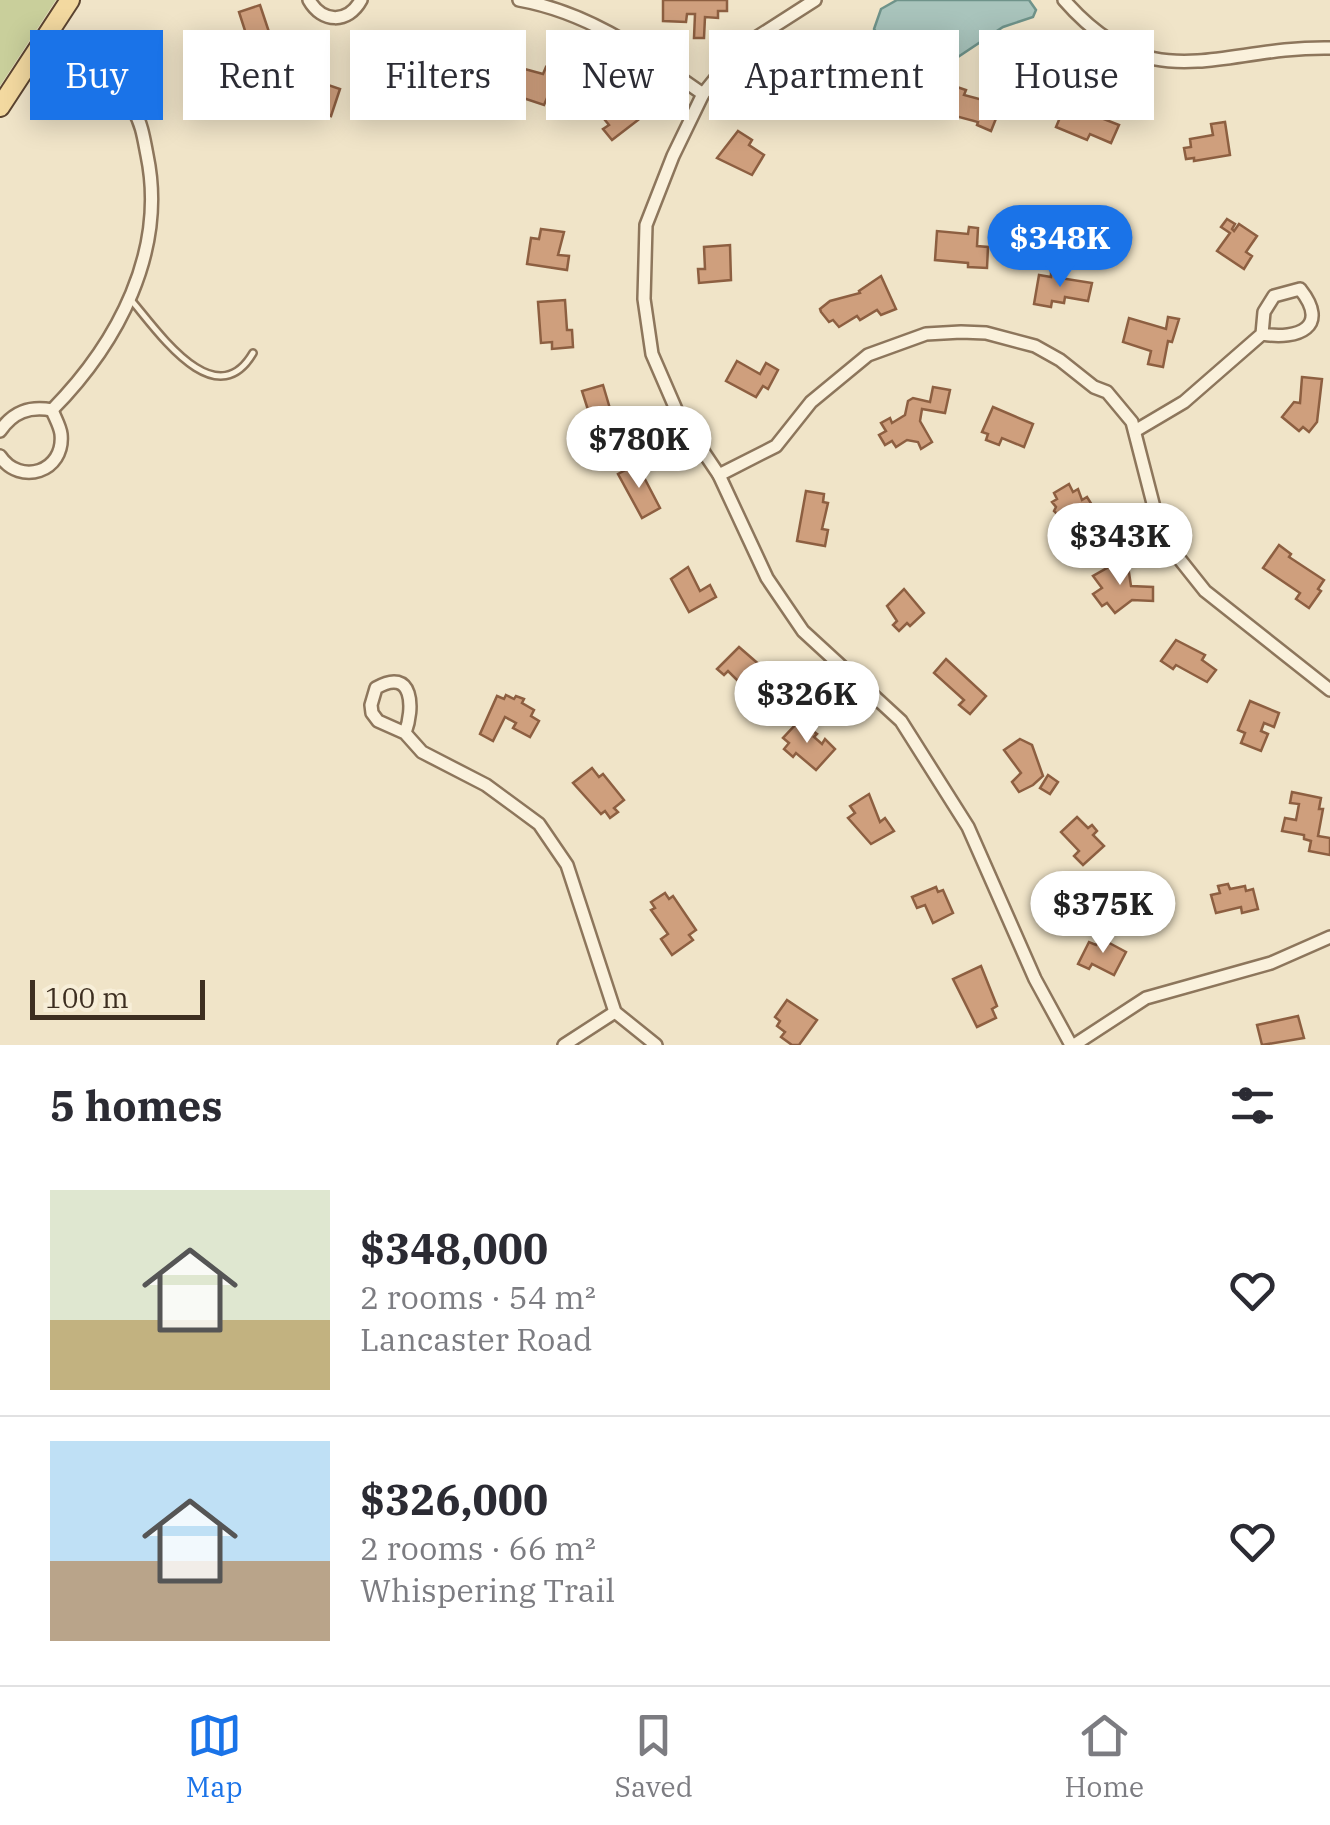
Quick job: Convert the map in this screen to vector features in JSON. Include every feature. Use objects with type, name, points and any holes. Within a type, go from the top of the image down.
[{"type":"main road","points":[[50,30],[70,0]]},
{"type":"main road","points":[[0,107],[30,61]]},
{"type":"street","points":[[309,0],[318,12],[334,18],[350,14],[361,0]]},
{"type":"street","points":[[519,0],[598,24],[703,94]]},
{"type":"street","points":[[815,0],[740,48],[703,94],[646,225],[644,299],[652,354],[678,414],[718,475],[767,578],[802,631],[900,721],[968,827],[1035,979],[1072,1045],[1146,998],[1271,963],[1330,937]]},
{"type":"street","points":[[1064,0],[1095,33],[1142,57],[1179,64],[1330,48]]},
{"type":"street","points":[[0,432],[14,415],[24,410],[52,410],[78,383],[142,272],[152,230],[153,199],[138,120]]},
{"type":"street","points":[[1135,431],[1184,402],[1262,334],[1264,312],[1274,296],[1300,290],[1313,303],[1314,316],[1305,332],[1292,338],[1262,334]]},
{"type":"street","points":[[718,475],[776,446],[811,402],[868,355],[926,334],[986,333],[1035,346],[1107,392],[1135,431],[1150,498],[1170,547],[1205,591],[1330,690]]},
{"type":"street","points":[[0,456],[12,469],[22,472],[37,472],[50,466],[61,444],[52,410]]},
{"type":"street","points":[[406,734],[412,701],[407,690],[396,682],[376,688],[372,713],[378,721],[406,734],[422,752],[486,785],[540,824],[567,866],[614,1012],[656,1045]]},
{"type":"street","points":[[564,1045],[614,1012]]},
{"type":"lane","points":[[130,298],[178,354],[208,374],[220,378],[233,376],[245,367],[253,353]]},
{"type":"green space","points":[[0,0],[56,0],[36,30],[30,30],[30,40],[0,86]]},
{"type":"water","points":[[897,0],[1029,0],[1036,10],[1033,17],[998,30],[979,30],[979,43],[959,56],[959,30],[875,30],[881,9]]},
{"type":"building","points":[[663,0],[727,0],[727,11],[718,11],[718,18],[705,17],[704,38],[694,38],[695,14],[687,14],[686,22],[663,21]]},
{"type":"building","points":[[260,5],[268,30],[245,30],[239,12]]},
{"type":"building","points":[[546,67],[544,105],[526,99],[526,69],[543,74]]},
{"type":"building","points":[[330,86],[340,89],[330,116]]},
{"type":"building","points":[[959,88],[966,90],[964,95],[979,99],[979,120],[995,120],[991,131],[977,125],[978,122],[959,117]]},
{"type":"building","points":[[605,120],[638,120],[612,140],[603,129],[609,125]]},
{"type":"building","points":[[1059,120],[1106,120],[1119,125],[1111,143],[1090,134],[1087,140],[1056,127]]},
{"type":"building","points":[[1225,122],[1230,155],[1186,159],[1184,148],[1191,147],[1190,139],[1213,135],[1211,124]]},
{"type":"building","points":[[738,131],[764,155],[752,175],[717,158]]},
{"type":"building","points":[[1227,219],[1235,224],[1234,231],[1239,224],[1257,236],[1246,252],[1252,256],[1244,269],[1217,251],[1230,233],[1221,227]]},
{"type":"building","points":[[969,227],[978,228],[977,246],[988,247],[987,268],[935,260],[937,231],[968,234]]},
{"type":"building","points":[[541,229],[564,232],[558,255],[569,256],[567,270],[527,264],[531,238],[539,239]]},
{"type":"building","points":[[730,245],[731,280],[699,283],[698,269],[705,269],[704,247]]},
{"type":"building","points":[[1051,271],[1061,273],[1060,278],[1092,283],[1088,301],[1065,297],[1064,303],[1052,301],[1051,307],[1034,304],[1039,275],[1051,277]]},
{"type":"building","points":[[881,276],[896,309],[881,315],[877,310],[860,320],[857,316],[839,327],[821,312],[830,301],[860,293]]},
{"type":"building","points":[[565,300],[567,330],[572,330],[573,347],[552,349],[552,342],[541,343],[538,302]]},
{"type":"building","points":[[1168,317],[1179,319],[1172,342],[1168,341],[1163,367],[1148,364],[1151,351],[1123,342],[1129,318],[1166,329]]},
{"type":"building","points":[[737,361],[760,374],[766,363],[778,370],[768,389],[763,386],[756,397],[726,381]]},
{"type":"building","points":[[1302,377],[1322,379],[1317,422],[1309,432],[1303,427],[1299,431],[1282,417],[1294,402],[1300,403]]},
{"type":"building","points":[[603,385],[611,412],[606,414],[610,427],[595,432],[582,391]]},
{"type":"building","points":[[933,387],[950,390],[945,413],[922,409],[920,421],[932,442],[921,449],[918,442],[907,440],[896,447],[892,441],[885,445],[879,435],[886,431],[881,423],[890,418],[892,423],[905,415],[908,401],[913,398],[930,402]]},
{"type":"building","points":[[993,407],[1033,424],[1024,447],[1002,438],[999,445],[986,440],[988,434],[982,432]]},
{"type":"building","points":[[637,464],[660,508],[642,518],[618,474]]},
{"type":"building","points":[[1069,484],[1073,492],[1078,489],[1082,500],[1087,497],[1097,513],[1078,525],[1074,520],[1067,524],[1054,511],[1052,502],[1057,499],[1054,493]]},
{"type":"building","points":[[806,491],[824,494],[823,502],[828,503],[822,529],[828,530],[825,546],[797,541]]},
{"type":"building","points":[[1279,545],[1291,554],[1289,557],[1324,580],[1309,608],[1296,599],[1300,593],[1263,568]]},
{"type":"building","points":[[1123,559],[1131,586],[1153,587],[1153,601],[1132,600],[1115,613],[1107,603],[1102,606],[1093,594],[1102,588],[1093,576]]},
{"type":"building","points":[[688,567],[700,591],[710,585],[716,597],[689,612],[671,579]]},
{"type":"building","points":[[904,589],[924,613],[899,631],[887,606]]},
{"type":"building","points":[[1176,640],[1205,655],[1202,660],[1216,670],[1207,682],[1161,661]]},
{"type":"building","points":[[739,647],[770,674],[756,688],[745,678],[740,683],[728,671],[724,675],[717,669]]},
{"type":"building","points":[[946,659],[986,696],[970,714],[959,705],[964,700],[934,673]]},
{"type":"building","points":[[506,695],[524,699],[522,703],[534,710],[531,716],[539,721],[530,737],[513,728],[516,723],[505,717],[493,741],[480,734],[497,696],[504,699]]},
{"type":"building","points":[[1250,701],[1279,713],[1274,727],[1264,723],[1261,731],[1268,734],[1261,751],[1241,743],[1245,733],[1238,730]]},
{"type":"building","points":[[799,721],[817,734],[814,737],[822,744],[825,739],[835,749],[816,770],[796,753],[793,757],[784,749],[789,743],[783,738]]},
{"type":"building","points":[[1020,739],[1032,745],[1043,776],[1019,792],[1012,782],[1021,773],[1004,750]]},
{"type":"building","points":[[592,768],[599,777],[603,774],[624,800],[610,818],[605,811],[601,814],[573,783]]},
{"type":"building","points":[[1048,775],[1058,782],[1050,794],[1040,788]]},
{"type":"building","points":[[1292,792],[1321,798],[1318,836],[1330,838],[1330,855],[1309,851],[1311,841],[1304,839],[1304,835],[1282,831],[1285,818],[1296,820],[1299,804],[1290,803]]},
{"type":"building","points":[[869,794],[880,822],[885,818],[894,831],[871,844],[848,818],[855,813],[850,806]]},
{"type":"building","points":[[1077,817],[1088,828],[1092,825],[1097,831],[1093,835],[1104,846],[1083,865],[1074,856],[1079,851],[1061,832]]},
{"type":"building","points":[[1228,884],[1230,889],[1253,889],[1258,909],[1242,913],[1241,907],[1216,913],[1211,895],[1220,893],[1218,886]]},
{"type":"building","points":[[936,887],[938,892],[943,890],[953,913],[933,923],[925,905],[917,908],[912,897]]},
{"type":"building","points":[[665,893],[669,899],[673,896],[696,930],[689,935],[693,940],[672,955],[661,939],[668,934],[651,910],[655,908],[651,902]]},
{"type":"building","points":[[1100,938],[1126,952],[1114,975],[1092,964],[1089,969],[1078,964],[1089,942],[1096,945]]},
{"type":"building","points":[[981,966],[997,1006],[992,1009],[996,1018],[977,1027],[953,979]]},
{"type":"building","points":[[787,1000],[817,1020],[799,1045],[781,1037],[785,1032],[777,1026],[780,1021],[775,1017]]},
{"type":"building","points":[[1298,1016],[1304,1038],[1262,1045],[1257,1025]]}]
